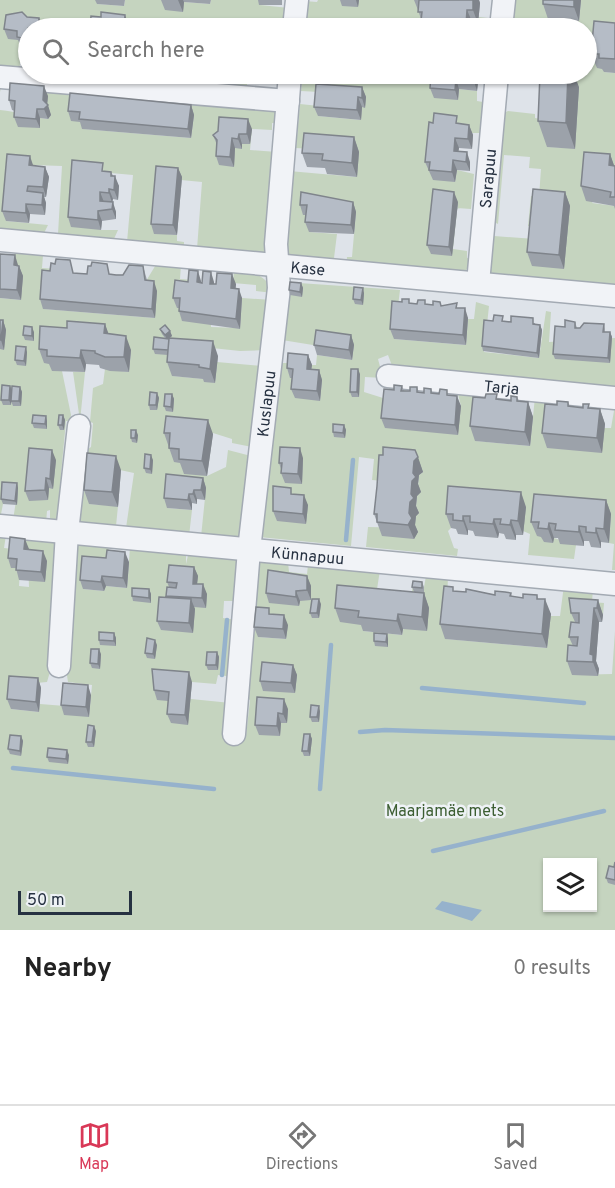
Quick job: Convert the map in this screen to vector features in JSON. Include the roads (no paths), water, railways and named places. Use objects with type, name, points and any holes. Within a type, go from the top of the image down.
[{"type":"street","points":[[295,18],[297,0]]},
{"type":"street","points":[[502,18],[504,0]]},
{"type":"street","points":[[0,77],[18,78]]},
{"type":"street","points":[[84,84],[288,101]]},
{"type":"street","name":"Kuslapuu","points":[[234,734],[249,550],[279,288],[276,244],[289,84]]},
{"type":"street","name":"Sarapuu","points":[[478,283],[496,84]]},
{"type":"street","name":"Kase","points":[[0,240],[615,296]]},
{"type":"street","name":"Tarja","points":[[388,376],[615,398]]},
{"type":"street","points":[[59,666],[67,532],[79,426]]},
{"type":"street","name":"Künnapuu","points":[[0,526],[615,584]]},
{"type":"water","points":[[442,901],[482,910],[472,921],[435,909]]},
{"type":"waterway","points":[[346,540],[353,460]]},
{"type":"waterway","points":[[222,675],[227,620]]},
{"type":"waterway","points":[[320,789],[331,645]]},
{"type":"waterway","points":[[422,688],[584,703]]},
{"type":"waterway","points":[[360,732],[385,730],[615,738]]},
{"type":"waterway","points":[[13,768],[214,789]]},
{"type":"waterway","points":[[433,851],[604,811]]},
{"type":"park label","name":"Maarjamäe mets","points":[[445,810]]}]
